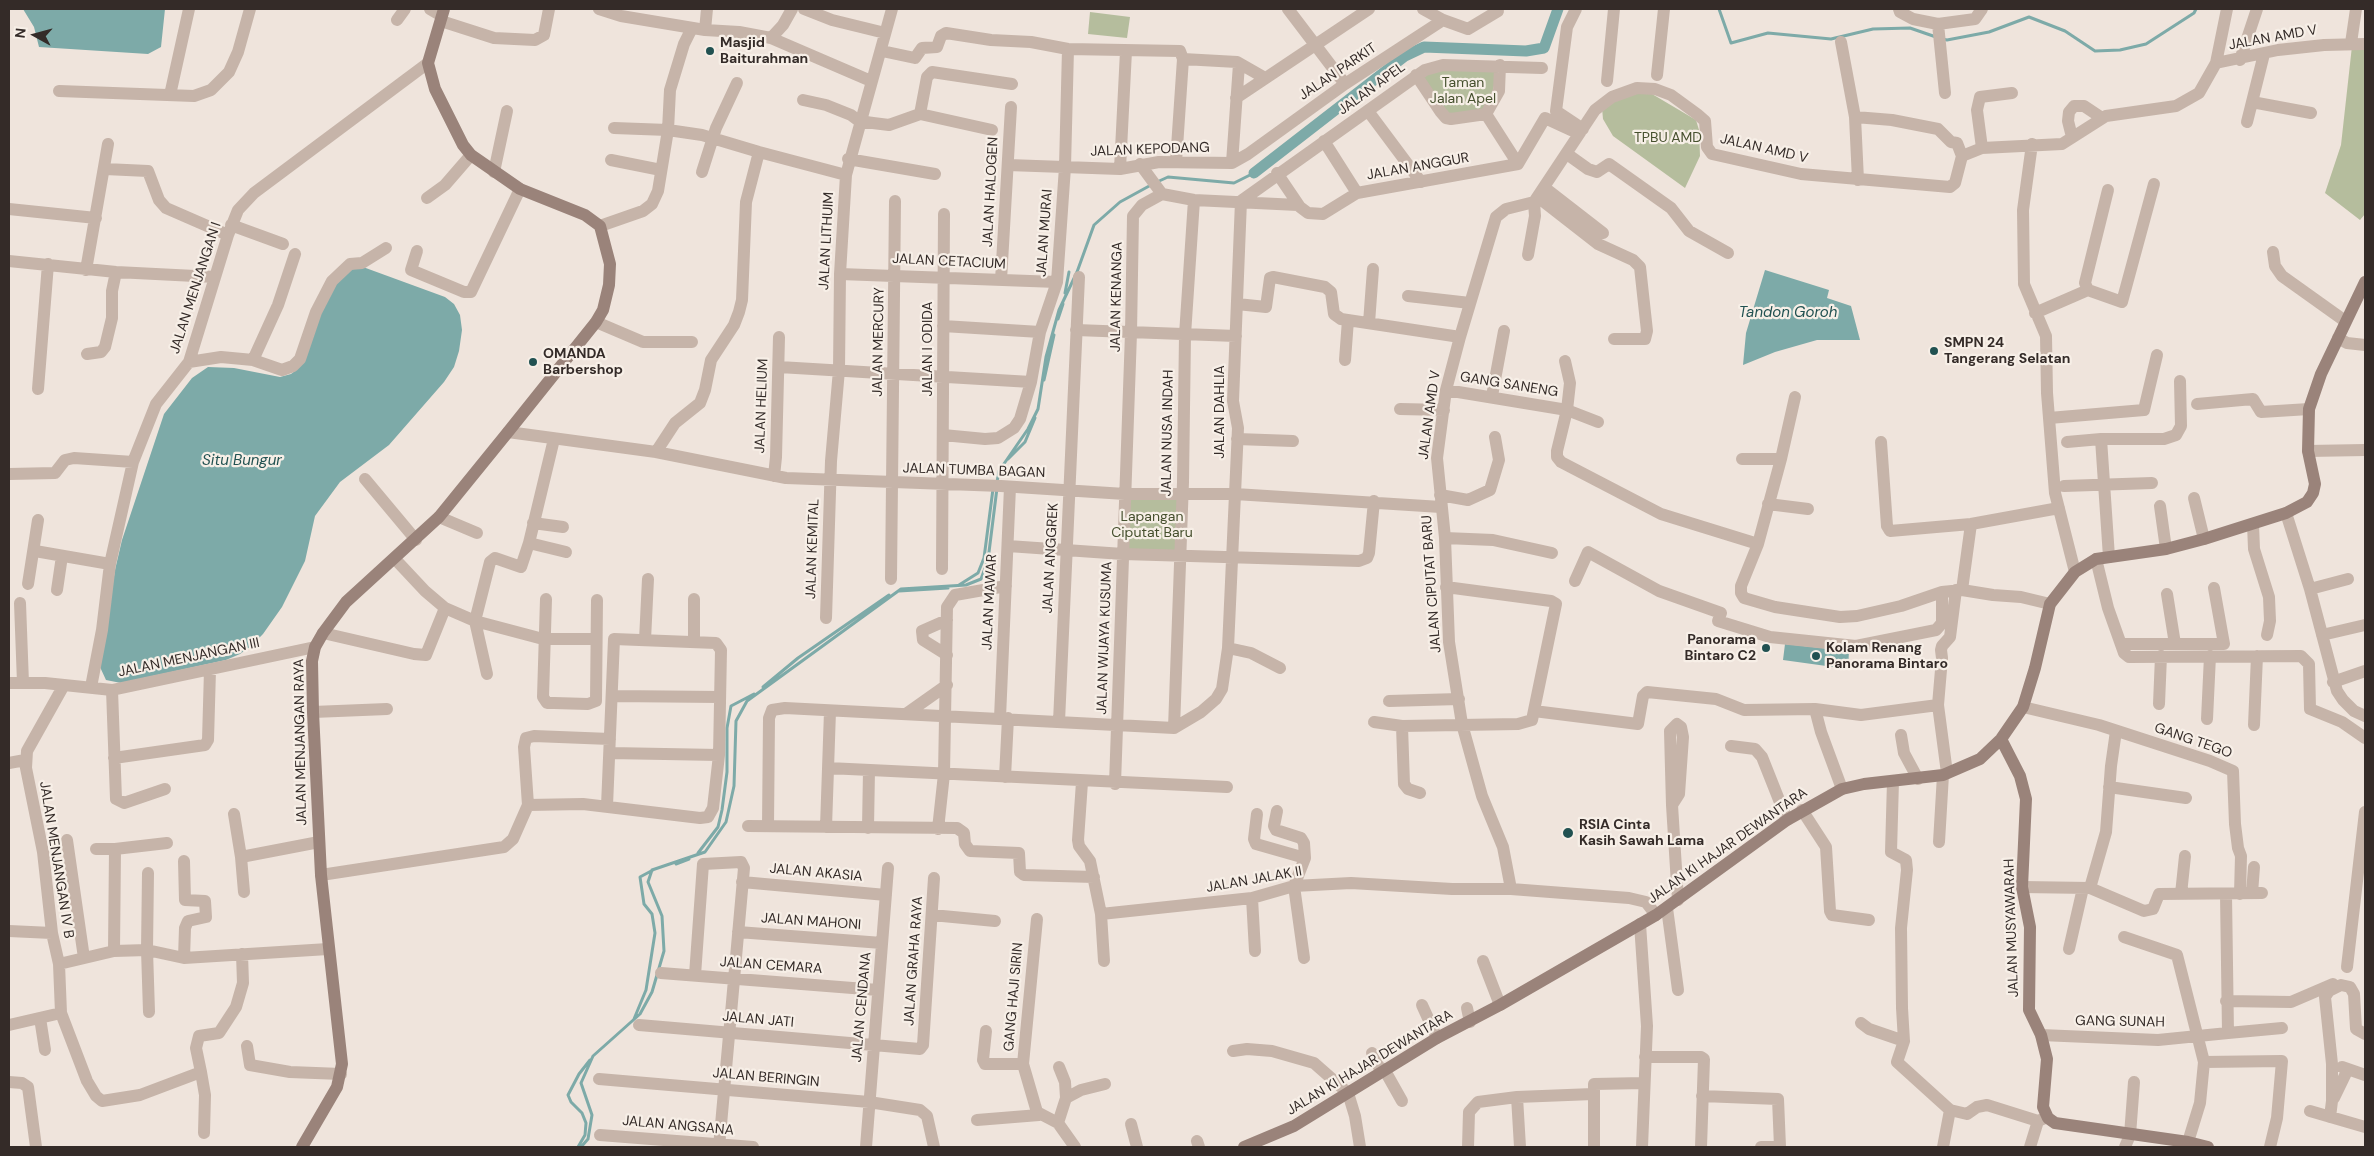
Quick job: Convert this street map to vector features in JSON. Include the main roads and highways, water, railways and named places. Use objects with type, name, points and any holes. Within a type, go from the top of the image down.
[{"type":"main road","name":"JALAN MENJANGAN RAYA","points":[[302,1147],[337,1087],[341,1074],[341,1054],[320,874],[313,712],[312,662],[315,647],[322,633],[346,602],[439,517],[596,322],[603,310],[609,285],[610,264],[600,226],[585,214],[520,189],[471,155],[463,144],[435,89],[428,63],[443,15]]},
{"type":"main road","name":"JALAN KI HAJAR DEWANTARA","points":[[1250,1146],[1294,1126],[1348,1094],[1382,1070],[1437,1038],[1470,1022],[1640,924],[1678,900],[1802,810],[1842,790],[1864,784],[1918,779],[1945,774],[1980,758],[2001,739],[2023,708],[2050,604],[2075,572],[2096,559],[2166,549],[2204,539],[2286,513],[2307,502],[2313,493],[2315,484],[2308,451],[2309,409],[2321,374],[2365,282]]},
{"type":"main road","name":"JALAN MUSYAWARAH","points":[[2001,739],[2020,776],[2026,799],[2022,887],[2030,927],[2029,1010],[2041,1035],[2047,1059],[2043,1120],[2198,1145]]},
{"type":"water","points":[[23,9],[165,9],[161,47],[148,54],[39,47],[34,27]]},
{"type":"water","name":"Situ Bungur","points":[[363,267],[445,297],[454,304],[460,315],[462,330],[459,351],[454,367],[444,382],[389,445],[340,482],[315,516],[305,561],[282,607],[263,634],[251,646],[240,654],[226,660],[121,683],[106,680],[100,667],[115,570],[122,540],[164,414],[192,378],[208,367],[234,368],[280,377],[291,374],[296,370],[333,286],[349,270]]},
{"type":"water","name":"Tandon Goroh","points":[[1765,270],[1829,290],[1827,298],[1851,306],[1860,340],[1817,340],[1775,352],[1743,365],[1746,333]]},
{"type":"water","name":"Kolam Renang Panorama Bintaro","points":[[1785,644],[1849,651],[1848,669],[1783,660]]},
{"type":"waterway","points":[[1254,173],[1405,56],[1424,47],[1526,51],[1544,48],[1558,9]]},
{"type":"waterway","points":[[1719,9],[1731,43],[1768,33],[1831,39],[1873,29],[1910,28],[1936,37]]},
{"type":"waterway","points":[[1942,39],[1947,40],[1989,32],[2029,17],[2065,31],[2095,51],[2120,50],[2146,44],[2194,13],[2196,9]]},
{"type":"waterway","points":[[1157,182],[1168,177],[1234,183],[1254,173]]},
{"type":"waterway","points":[[997,482],[999,471],[1028,429],[1038,409],[1046,357],[1059,310],[1077,272],[1094,225],[1120,202],[1151,185]]},
{"type":"waterway","points":[[1065,293],[1069,272]]},
{"type":"waterway","points":[[1058,319],[1063,304]]},
{"type":"waterway","points":[[1044,380],[1054,335]]},
{"type":"waterway","points":[[1008,459],[1025,442],[1035,418]]},
{"type":"waterway","points":[[581,1147],[588,1139],[592,1115],[581,1083],[593,1056],[640,1014],[652,992],[664,951],[662,916],[648,882],[652,870],[705,852],[726,822],[734,786],[736,721],[747,701],[901,589],[966,585],[981,579],[988,560],[997,488]]},
{"type":"waterway","points":[[959,585],[978,573],[984,558],[993,489]]},
{"type":"waterway","points":[[899,591],[948,588]]},
{"type":"waterway","points":[[763,687],[798,658],[889,595]]},
{"type":"waterway","points":[[698,853],[718,827],[722,810],[727,772],[727,728],[731,706],[754,694]]},
{"type":"waterway","points":[[676,864],[689,859]]},
{"type":"waterway","points":[[634,1019],[646,990],[655,933],[652,914],[644,904],[640,877],[653,870]]},
{"type":"waterway","points":[[578,1147],[585,1135],[586,1123],[582,1113],[571,1102],[568,1095],[579,1074],[590,1060]]},
{"type":"place","name":"Masjid Baiturahman","points":[[710,51]]},
{"type":"place","name":"SMPN 24 Tangerang Selatan","points":[[1934,351]]},
{"type":"place","name":"OMANDA Barbershop","points":[[533,362]]},
{"type":"place","name":"Panorama Bintaro C2","points":[[1766,648]]},
{"type":"place","name":"Kolam Renang Panorama Bintaro","points":[[1816,656]]},
{"type":"place","name":"RSIA Cinta Kasih Sawah Lama","points":[[1568,833]]},
{"type":"park label","name":"Taman Jalan Apel","points":[[1463,92]]},
{"type":"park label","name":"TPBU AMD","points":[[1668,138]]},
{"type":"park label","name":"Lapangan Ciputat Baru","points":[[1152,526]]}]
